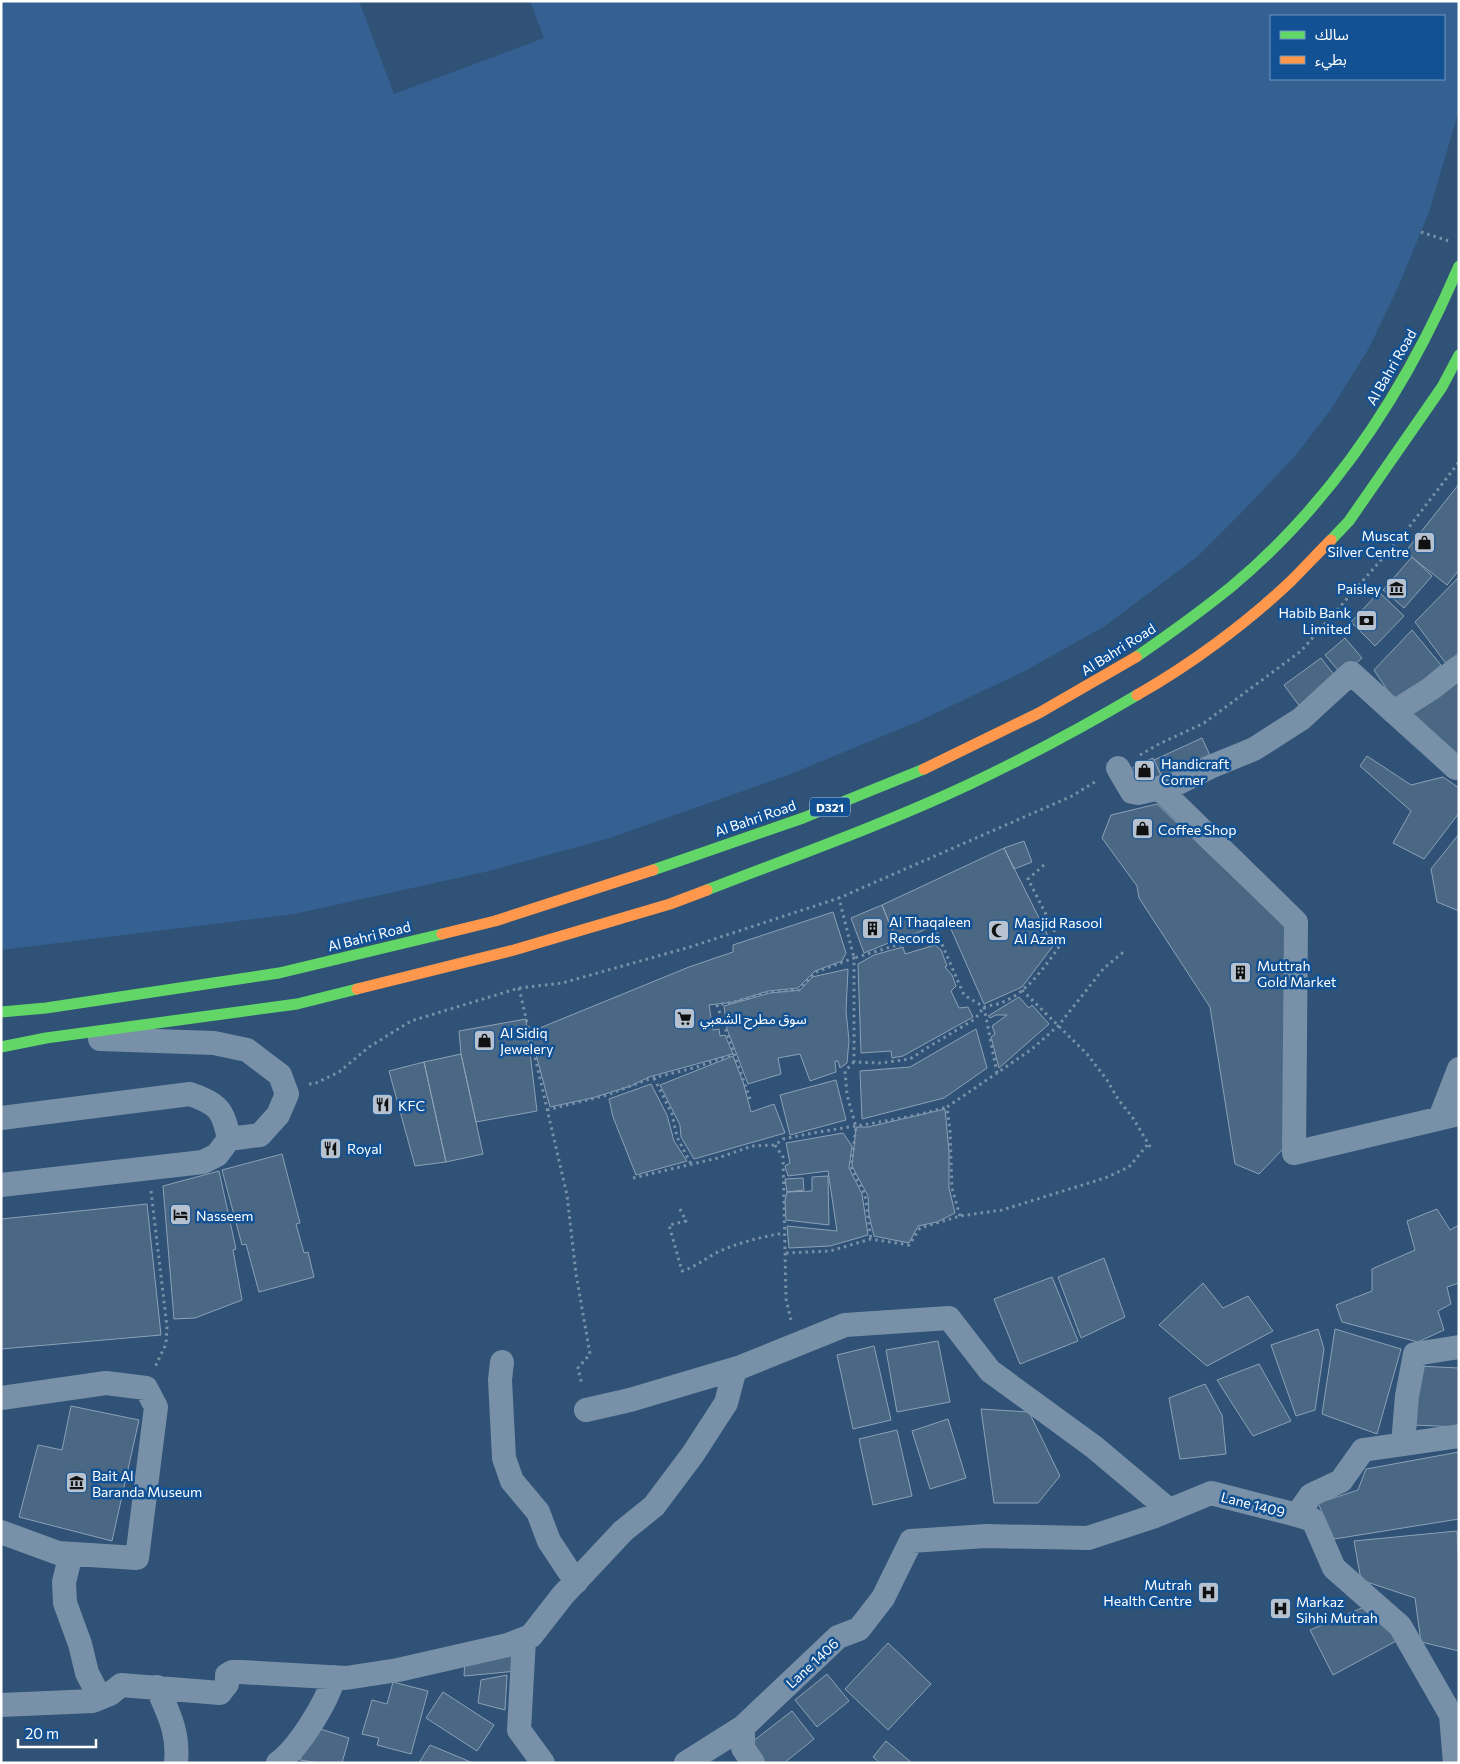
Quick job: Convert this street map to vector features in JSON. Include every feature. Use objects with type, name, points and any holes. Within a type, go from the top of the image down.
[{"type":"main road","name":"Al Bahri Road","points":[[1,1012],[46,1008],[279,973],[495,921],[630,878],[803,818],[937,764],[1039,714],[1131,661],[1180,626],[1231,587],[1280,541],[1331,484],[1369,435],[1409,370],[1442,306],[1459,266]]},
{"type":"main road","name":"D321","points":[[1,1047],[46,1038],[296,1004],[514,950],[670,904],[844,837],[969,784],[1083,727],[1162,681],[1237,627],[1290,582],[1349,521],[1442,388],[1459,355]]},
{"type":"street","points":[[1394,712],[1432,688],[1459,667]]},
{"type":"street","points":[[1162,792],[1210,767],[1254,750],[1302,719],[1351,673],[1456,768],[1459,766]]},
{"type":"street","points":[[1118,768],[1132,792],[1159,788],[1296,922],[1294,1153],[1450,1116],[1459,1069]]},
{"type":"street","points":[[1,1185],[204,1162],[217,1155],[229,1139],[260,1135],[278,1116],[287,1094],[280,1076],[247,1050],[214,1043],[46,1038]]},
{"type":"street","points":[[1,1118],[190,1094],[211,1102],[225,1120],[229,1139]]},
{"type":"street","points":[[584,1399],[630,1400],[735,1369],[845,1325],[948,1318],[990,1371],[1094,1448],[1169,1510]]},
{"type":"street","points":[[1403,1444],[1407,1396],[1415,1354],[1459,1347]]},
{"type":"street","points":[[502,1362],[500,1380],[504,1458],[512,1481],[538,1512],[549,1541],[576,1582]]},
{"type":"street","points":[[1,1705],[93,1701],[110,1694],[121,1685],[220,1693],[226,1684],[227,1675],[232,1672],[346,1678],[398,1670],[508,1645],[531,1636],[576,1582],[623,1531],[654,1506],[693,1454],[726,1403],[735,1369]]},
{"type":"street","points":[[1,1398],[106,1383],[146,1388],[156,1408],[137,1558],[58,1553],[1,1532]]},
{"type":"street","points":[[1297,1514],[1311,1495],[1341,1481],[1363,1450],[1459,1436]]},
{"type":"street","name":"Lane 1409","points":[[911,1541],[986,1536],[1088,1538],[1212,1493],[1297,1514],[1313,1520],[1334,1568],[1400,1626],[1451,1715],[1455,1763]]},
{"type":"street","name":"Lane 1406","points":[[686,1763],[743,1727],[838,1637],[859,1629],[883,1598],[911,1541]]},
{"type":"street","points":[[71,1554],[64,1582],[65,1603],[80,1644],[87,1673],[100,1698]]},
{"type":"street","points":[[524,1639],[519,1730],[543,1763]]},
{"type":"street","points":[[278,1763],[288,1755],[318,1714],[334,1677]]},
{"type":"street","points":[[157,1687],[170,1717],[178,1746],[176,1763]]},
{"type":"street","points":[[743,1727],[743,1748],[752,1763]]},
{"type":"path","points":[[1421,232],[1452,242]]},
{"type":"path","points":[[284,1086],[316,1083],[339,1072],[369,1047],[411,1021],[519,988],[562,983],[690,947],[838,898],[1072,796],[1159,744],[1204,723],[1301,651],[1404,535],[1459,462]]},
{"type":"path","points":[[854,1062],[910,1059],[975,1019],[984,1007],[1003,1002],[1022,990],[1061,944],[1028,879],[1044,865]]},
{"type":"path","points":[[838,898],[854,958],[854,1062],[845,1072],[847,1095],[856,1127],[851,1166],[865,1195],[871,1239]]},
{"type":"path","points":[[750,1099],[717,1005],[768,992],[799,990],[816,972],[854,958],[937,933],[964,995],[984,1007],[997,1073]]},
{"type":"path","points":[[633,1178],[718,1158],[752,1146],[775,1145],[783,1139],[925,1114],[947,1107],[1032,1049],[1058,1026],[1104,968],[1126,950]]},
{"type":"path","points":[[519,988],[568,1195],[576,1274],[590,1354],[578,1368],[584,1399]]},
{"type":"path","points":[[1022,990],[1088,1054],[1118,1099],[1134,1118],[1152,1150]]},
{"type":"path","points":[[547,1110],[607,1095],[654,1078],[697,1068],[734,1054]]},
{"type":"path","points":[[654,1078],[672,1114],[677,1137],[691,1164]]},
{"type":"path","points":[[947,1107],[950,1131],[952,1188],[960,1216]]},
{"type":"path","points":[[786,1253],[830,1251],[871,1239],[909,1245],[920,1228],[960,1216],[1002,1210],[1105,1178],[1129,1167],[1148,1144]]},
{"type":"path","points":[[775,1145],[783,1157],[786,1299],[796,1345]]},
{"type":"path","points":[[146,1388],[166,1344],[167,1327],[148,1168]]},
{"type":"path","points":[[680,1208],[686,1220],[669,1225],[682,1271],[691,1268],[718,1252],[755,1238],[784,1233]]},
{"type":"water","points":[[1,1],[359,1],[394,94],[544,38],[530,1],[1459,1],[1459,110],[1429,212],[1399,285],[1369,348],[1332,408],[1295,456],[1198,556],[1105,626],[1023,672],[917,722],[788,775],[610,838],[485,872],[294,914],[1,950]]},
{"type":"building","points":[[1459,484],[1459,570],[1447,585],[1405,552]]},
{"type":"building","points":[[1412,557],[1432,576],[1404,608],[1383,590]]},
{"type":"building","points":[[1459,577],[1459,652],[1447,665],[1415,622]]},
{"type":"building","points":[[1379,592],[1404,616],[1375,646],[1351,622]]},
{"type":"building","points":[[1412,630],[1441,665],[1396,703],[1374,670]]},
{"type":"building","points":[[1345,638],[1362,658],[1342,675],[1325,655]]},
{"type":"building","points":[[1321,658],[1338,680],[1301,708],[1284,685]]},
{"type":"building","points":[[1459,672],[1459,756],[1403,713]]},
{"type":"building","points":[[1202,738],[1213,762],[1165,784],[1154,760]]},
{"type":"building","points":[[1367,756],[1411,785],[1443,777],[1459,788],[1459,813],[1424,859],[1393,843],[1411,811],[1360,766]]},
{"type":"building","points":[[1153,758],[1161,775],[1141,784],[1133,767]]},
{"type":"building","name":"Muttrah Gold Market","points":[[1157,804],[1297,938],[1284,1148],[1259,1174],[1235,1164],[1210,1007],[1139,898],[1137,886],[1102,838],[1111,815]]},
{"type":"building","points":[[1459,834],[1459,911],[1437,902],[1431,869]]},
{"type":"building","points":[[1024,841],[1032,862],[1014,869],[1004,848]]},
{"type":"building","name":"Masjid Rasool Al Azam","points":[[1004,848],[1053,946],[1022,987],[984,1004],[947,920],[903,939],[896,940],[882,905]]},
{"type":"building","name":"Al Thaqaleen Records","points":[[882,905],[896,940],[864,953],[851,918]]},
{"type":"building","points":[[833,912],[846,953],[842,961],[815,971],[798,988],[768,991],[734,1002],[709,1005],[713,1030],[719,1029],[720,1036],[725,1035],[733,1054],[649,1077],[631,1086],[592,1098],[550,1107],[530,1032],[689,967],[733,952],[733,945]]},
{"type":"building","points":[[935,945],[941,950],[947,966],[945,967],[952,975],[956,986],[951,991],[959,1008],[968,1007],[973,1017],[903,1056],[892,1058],[891,1051],[861,1053],[858,964],[874,955],[903,947],[905,954]]},
{"type":"building","points":[[848,969],[846,1011],[849,1040],[847,1063],[840,1068],[838,1061],[835,1061],[836,1072],[810,1081],[800,1054],[778,1058],[781,1074],[748,1084],[727,1029],[724,1006],[770,993],[800,990],[812,977]]},
{"type":"building","points":[[1019,997],[1029,1008],[1032,1005],[1049,1024],[999,1068],[991,1037],[995,1034],[992,1026],[1007,1015],[996,1015],[990,1018],[988,1016]]},
{"type":"building","points":[[526,1019],[537,1111],[476,1122],[461,1054],[459,1031]]},
{"type":"building","points":[[976,1029],[987,1068],[944,1098],[862,1119],[860,1071],[910,1067]]},
{"type":"building","points":[[461,1054],[483,1154],[446,1162],[424,1062]]},
{"type":"building","points":[[733,1056],[743,1082],[751,1112],[774,1104],[785,1133],[694,1159],[681,1137],[680,1125],[660,1085]]},
{"type":"building","points":[[424,1062],[446,1162],[415,1166],[389,1071]]},
{"type":"building","points":[[836,1080],[846,1120],[790,1135],[780,1095]]},
{"type":"building","points":[[651,1084],[667,1115],[674,1141],[687,1161],[636,1175],[613,1117],[609,1099]]},
{"type":"building","points":[[945,1109],[949,1152],[949,1188],[955,1213],[937,1222],[918,1226],[909,1243],[874,1236],[869,1215],[868,1196],[852,1166],[856,1127],[868,1127]]},
{"type":"building","points":[[843,1133],[852,1146],[849,1168],[862,1194],[868,1235],[830,1246],[789,1248],[787,1226],[837,1231],[828,1171],[788,1176],[785,1166],[790,1163],[786,1143]]},
{"type":"building","points":[[282,1154],[300,1223],[296,1224],[304,1253],[308,1252],[314,1277],[259,1292],[246,1244],[242,1245],[222,1170]]},
{"type":"building","points":[[219,1171],[236,1249],[233,1250],[242,1300],[195,1318],[174,1319],[163,1186]]},
{"type":"building","points":[[828,1176],[829,1225],[786,1220],[785,1200],[787,1192],[812,1191],[812,1177]]},
{"type":"building","points":[[803,1178],[804,1190],[787,1192],[785,1179]]},
{"type":"building","points":[[147,1204],[161,1335],[1,1349],[1,1219]]},
{"type":"building","points":[[1437,1209],[1450,1230],[1459,1225],[1459,1283],[1447,1287],[1451,1304],[1438,1311],[1444,1330],[1418,1342],[1342,1322],[1336,1305],[1372,1291],[1372,1269],[1415,1250],[1407,1221]]},
{"type":"building","points":[[1104,1258],[1125,1317],[1081,1338],[1058,1277]]},
{"type":"building","points":[[1052,1277],[1078,1341],[1020,1364],[994,1299]]},
{"type":"building","points":[[1203,1283],[1223,1308],[1248,1296],[1273,1331],[1207,1366],[1159,1325]]},
{"type":"building","points":[[1318,1329],[1324,1349],[1315,1410],[1296,1416],[1271,1345]]},
{"type":"building","points":[[1335,1329],[1401,1349],[1377,1434],[1322,1414]]},
{"type":"building","points":[[938,1341],[950,1402],[897,1412],[886,1350]]},
{"type":"building","points":[[874,1346],[891,1420],[853,1429],[837,1355]]},
{"type":"building","points":[[1259,1364],[1291,1421],[1253,1436],[1217,1380]]},
{"type":"building","points":[[1418,1366],[1459,1368],[1459,1427],[1413,1425]]},
{"type":"building","points":[[1205,1384],[1222,1415],[1226,1454],[1180,1459],[1169,1398]]},
{"type":"building","name":"Bait Al Baranda Museum","points":[[71,1406],[139,1420],[112,1541],[19,1517],[38,1445],[62,1450]]},
{"type":"building","points":[[981,1409],[1029,1412],[1060,1476],[1038,1503],[994,1503]]},
{"type":"building","points":[[948,1419],[966,1478],[930,1489],[912,1431]]},
{"type":"building","points":[[897,1430],[912,1496],[873,1505],[859,1439]]},
{"type":"building","points":[[1459,1452],[1459,1519],[1334,1539],[1318,1503],[1358,1490],[1366,1469]]},
{"type":"building","points":[[1457,1531],[1459,1651],[1421,1642],[1415,1598],[1361,1580],[1354,1541]]},
{"type":"building","points":[[1371,1604],[1398,1640],[1333,1675],[1310,1630]]},
{"type":"building","points":[[888,1643],[931,1684],[888,1730],[845,1689]]},
{"type":"building","points":[[519,1647],[517,1671],[464,1676],[465,1660]]},
{"type":"building","points":[[827,1674],[849,1701],[817,1727],[795,1700]]},
{"type":"building","points":[[507,1675],[505,1710],[478,1703],[481,1680]]},
{"type":"building","points":[[393,1682],[428,1691],[411,1754],[377,1745],[379,1738],[362,1734],[372,1700],[387,1704]]},
{"type":"building","points":[[443,1692],[494,1725],[477,1751],[426,1718]]},
{"type":"building","points":[[792,1711],[814,1739],[784,1763],[761,1763],[748,1745]]},
{"type":"building","points":[[314,1727],[349,1738],[342,1763],[320,1763],[300,1760]]},
{"type":"building","points":[[886,1741],[912,1763],[880,1763],[873,1757]]},
{"type":"building","points":[[430,1745],[473,1763],[419,1763]]},
{"type":"traffic: fast","points":[[1136,657],[1231,587],[1268,554],[1334,480],[1364,440],[1391,399],[1416,356],[1459,266]]},
{"type":"traffic: fast","points":[[1331,540],[1349,521],[1442,387],[1459,355]]},
{"type":"traffic: fast","points":[[707,890],[938,799],[1034,752],[1137,695]]},
{"type":"traffic: fast","points":[[653,870],[803,818],[924,769]]},
{"type":"traffic: fast","points":[[1,1012],[46,1008],[279,973],[442,934]]},
{"type":"traffic: fast","points":[[1,1047],[46,1038],[297,1004],[357,989]]},
{"type":"traffic: slow","points":[[1137,695],[1237,628],[1274,597],[1331,540]]},
{"type":"traffic: slow","points":[[924,769],[1039,713],[1136,657]]},
{"type":"traffic: slow","points":[[442,934],[495,921],[653,870]]},
{"type":"traffic: slow","points":[[357,989],[514,950],[670,904],[707,890]]},
{"type":"place","name":"Muscat Silver Centre","points":[[1425,543]]},
{"type":"place","name":"Paisley","points":[[1397,588]]},
{"type":"place","name":"Habib Bank Limited","points":[[1367,620]]},
{"type":"place","name":"Handicraft Corner","points":[[1145,771]]},
{"type":"place","name":"Coffee Shop","points":[[1142,829]]},
{"type":"place","name":"Al Thaqaleen Records","points":[[873,929]]},
{"type":"place","name":"Masjid Rasool Al Azam","points":[[998,930]]},
{"type":"place","name":"Muttrah Gold Market","points":[[1241,973]]},
{"type":"place","name":"سوق مطرح الشعبي","points":[[684,1018]]},
{"type":"place","name":"Al Sidiq Jewelery","points":[[484,1040]]},
{"type":"place","name":"KFC","points":[[382,1105]]},
{"type":"place","name":"Royal","points":[[331,1148]]},
{"type":"place","name":"Nasseem","points":[[180,1215]]},
{"type":"place","name":"Bait Al Baranda Museum","points":[[76,1483]]},
{"type":"place","name":"Mutrah Health Centre","points":[[1208,1592]]},
{"type":"place","name":"Markaz Sihhi Mutrah","points":[[1280,1609]]}]
